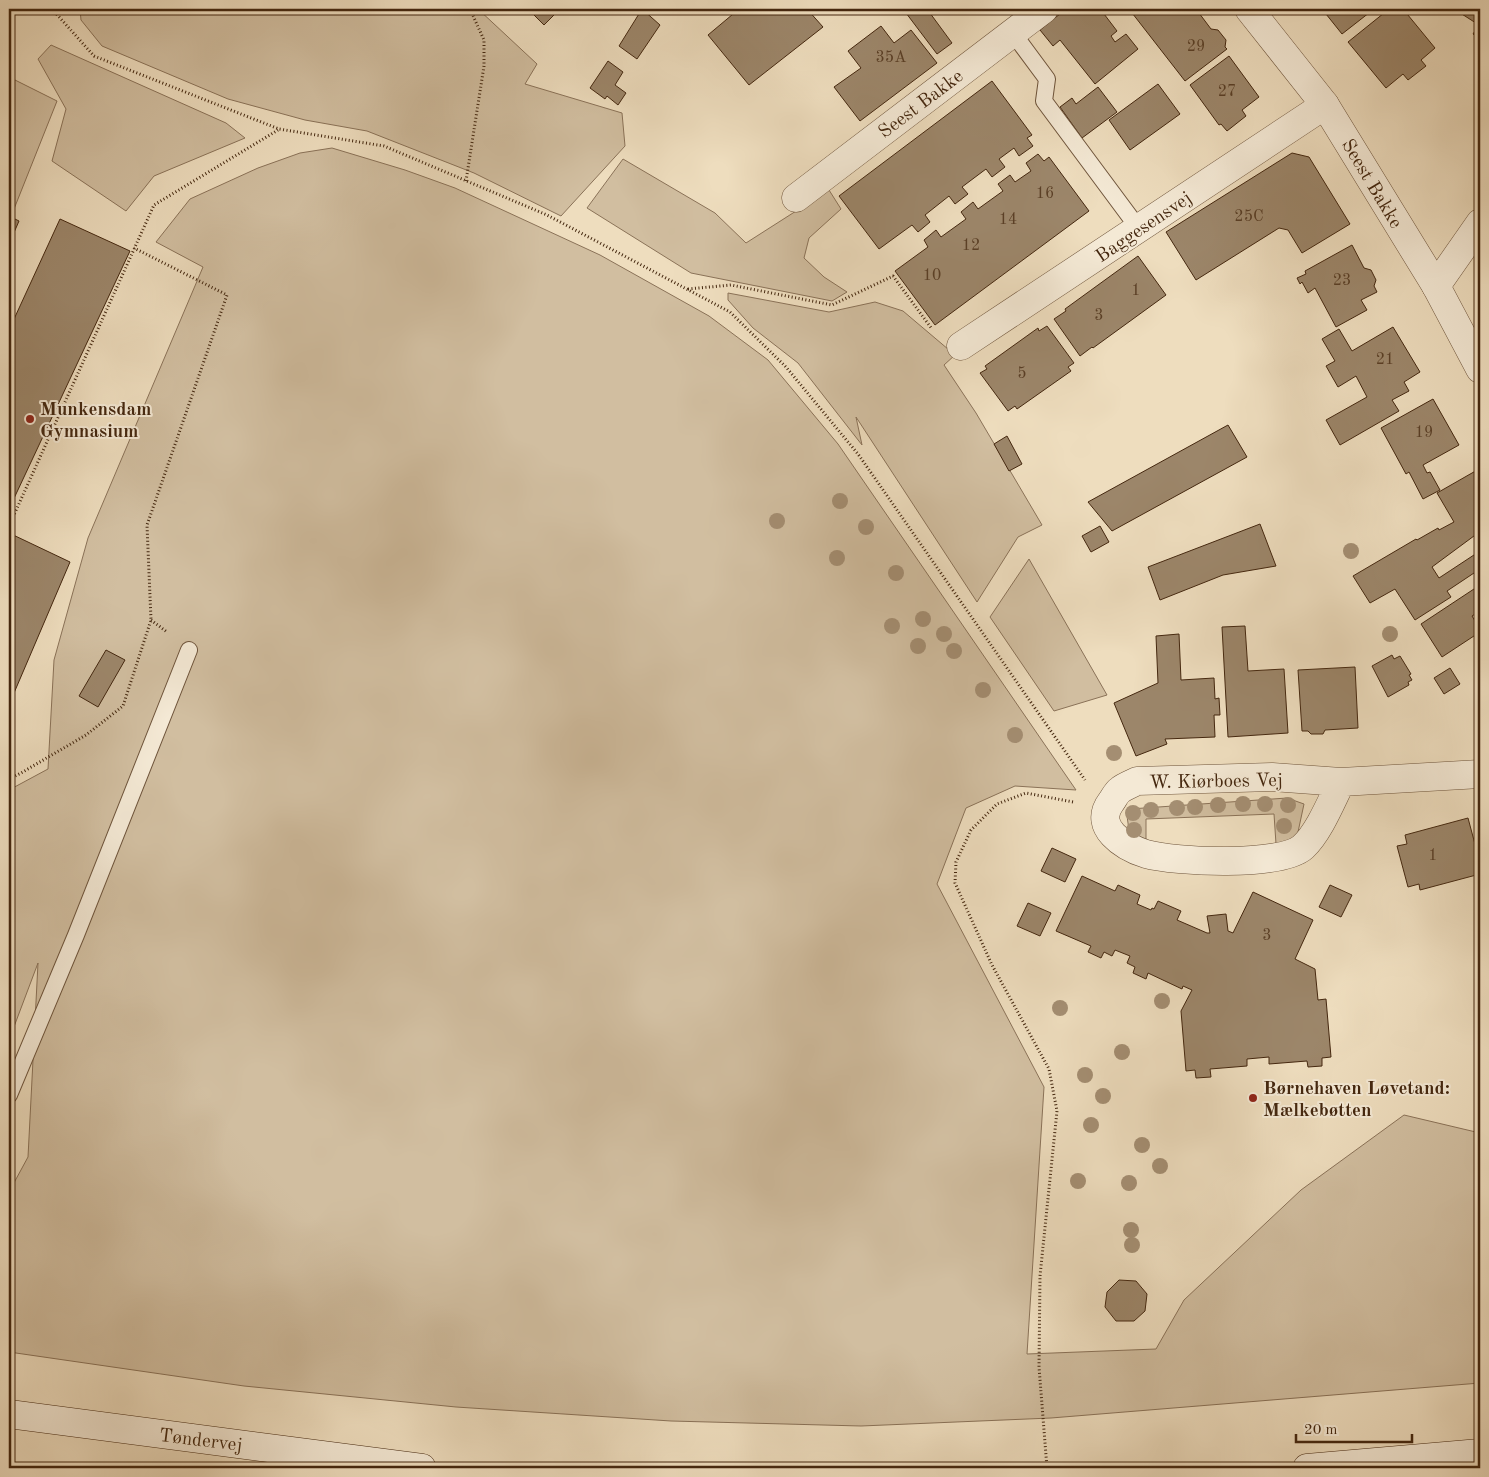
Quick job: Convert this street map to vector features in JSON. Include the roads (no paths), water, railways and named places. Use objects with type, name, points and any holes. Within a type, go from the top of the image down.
[{"type":"street","name":"Seest Bakke","points":[[796,198],[1044,9]]},
{"type":"street","name":"Seest Bakke","points":[[1249,9],[1325,105],[1436,286],[1480,369]]},
{"type":"street","name":"Baggesensvej","points":[[961,346],[1325,105]]},
{"type":"street","points":[[1436,286],[1480,223]]},
{"type":"street","name":"W. Kiørboes Vej","points":[[1341,782],[1324,816],[1302,848],[1278,858],[1212,862],[1147,854],[1126,845],[1112,834],[1106,823],[1105,810],[1119,791],[1137,781],[1272,777],[1341,782],[1480,774]]},
{"type":"street","name":"Tøndervej","points":[[9,1414],[422,1468]]},
{"type":"street","points":[[1307,1468],[1480,1453]]},
{"type":"lane","points":[[1012,33],[1047,79],[1044,101],[1139,229]]},
{"type":"lane","points":[[9,1095],[76,935],[190,650]]},
{"type":"place","name":"Munkensdam Gymnasium","points":[[30,419]]},
{"type":"place","name":"Børnehaven Løvetand: Mælkebøtten","points":[[1253,1098]]}]
